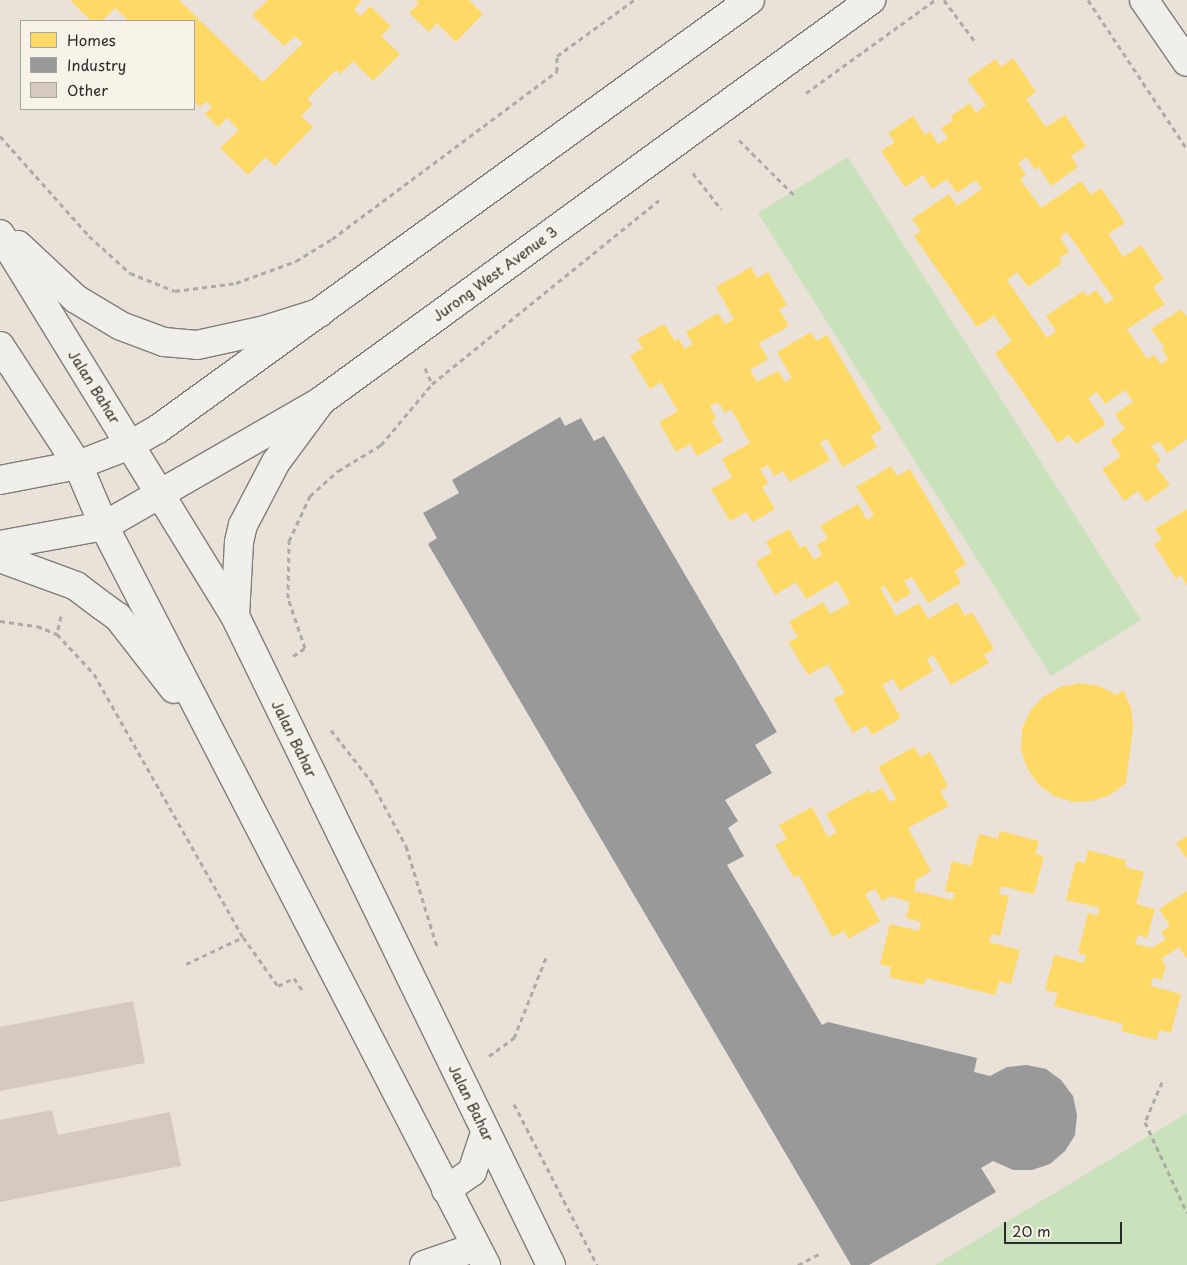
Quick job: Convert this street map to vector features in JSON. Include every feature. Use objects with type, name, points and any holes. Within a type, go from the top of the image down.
[{"type":"main road","points":[[0,480],[78,465],[130,445],[158,429],[750,0]]},
{"type":"main road","name":"Jurong West Avenue 3","points":[[0,545],[104,526],[321,401],[871,0]]},
{"type":"main road","points":[[1144,0],[1187,62]]},
{"type":"main road","points":[[0,228],[76,299],[121,326],[164,342],[197,345],[265,330],[319,313]]},
{"type":"main road","name":"Jalan Bahar","points":[[0,234],[235,616],[485,1133],[551,1265]]},
{"type":"main road","points":[[0,346],[78,465],[104,526],[481,1256],[424,1265]]},
{"type":"main road","points":[[235,616],[239,542],[243,525],[276,462],[321,401]]},
{"type":"main road","points":[[0,558],[76,586],[118,618],[214,739]]},
{"type":"main road","points":[[446,1190],[472,1172],[485,1133]]},
{"type":"path","points":[[0,136],[75,221],[130,273],[175,291],[236,283],[296,261],[332,239],[557,71],[557,56],[634,0]]},
{"type":"path","points":[[803,95],[935,0]]},
{"type":"path","points":[[944,0],[976,43]]},
{"type":"path","points":[[1088,0],[1187,149]]},
{"type":"path","points":[[731,145],[747,134]]},
{"type":"path","points":[[739,139],[796,197]]},
{"type":"path","points":[[687,178],[701,168]]},
{"type":"path","points":[[693,173],[721,209]]},
{"type":"path","points":[[289,659],[305,648],[288,598],[289,541],[310,496],[338,471],[381,445],[432,384],[665,195]]},
{"type":"path","points":[[57,634],[62,612]]},
{"type":"path","points":[[0,621],[37,626],[57,634],[94,674],[243,937],[278,986],[294,978],[310,1002]]},
{"type":"path","points":[[329,727],[371,781],[406,846],[440,957]]},
{"type":"path","points":[[186,964],[243,937]]},
{"type":"path","points":[[489,1056],[514,1038],[547,955]]},
{"type":"path","points":[[484,1048],[493,1065]]},
{"type":"path","points":[[1162,1082],[1145,1122],[1187,1213]]},
{"type":"path","points":[[511,1099],[598,1265]]},
{"type":"path","points":[[798,1265],[822,1252]]},
{"type":"green space","points":[[848,157],[1141,620],[1051,676],[758,213]]},
{"type":"green space","points":[[1187,1113],[1187,1265],[935,1265]]},
{"type":"building: Homes","points":[[70,0],[179,0],[263,82],[303,43],[295,36],[284,46],[252,15],[268,0],[362,0],[354,10],[361,16],[370,6],[391,26],[381,36],[400,54],[373,81],[353,61],[340,74],[336,70],[307,99],[313,104],[301,116],[313,127],[275,166],[265,157],[248,175],[220,148],[239,130],[227,118],[218,127],[205,114],[212,107],[206,101],[200,107],[195,103],[195,20],[126,20],[127,19],[115,8],[103,20],[90,20]]},
{"type":"building: Homes","points":[[416,0],[469,0],[483,14],[456,42],[437,23],[429,32],[409,13],[419,3]]},
{"type":"building: Homes","points":[[1013,58],[1036,92],[1026,99],[1046,127],[1065,115],[1086,146],[1071,156],[1078,167],[1051,186],[1039,167],[1035,170],[1027,157],[1018,163],[1026,175],[1020,179],[1041,208],[1081,181],[1091,195],[1101,188],[1125,223],[1108,234],[1123,257],[1141,245],[1164,279],[1153,287],[1165,304],[1127,329],[1147,359],[1154,355],[1161,364],[1168,359],[1162,349],[1165,348],[1151,329],[1181,309],[1187,317],[1187,439],[1167,453],[1159,441],[1151,446],[1161,460],[1155,465],[1170,485],[1146,502],[1138,491],[1124,501],[1102,469],[1121,456],[1110,440],[1125,429],[1115,414],[1133,402],[1125,390],[1105,404],[1097,392],[1088,398],[1106,424],[1076,444],[1069,435],[1058,443],[995,353],[1012,341],[994,316],[977,327],[914,236],[921,231],[912,219],[949,194],[957,206],[982,189],[976,180],[957,193],[947,179],[932,189],[923,175],[905,187],[881,151],[895,142],[888,133],[913,116],[925,135],[930,131],[938,144],[948,138],[941,128],[953,120],[951,116],[970,103],[976,113],[986,105],[967,79],[996,59],[1001,67]],"holes":[[[1067,232],[1114,299],[1106,304],[1096,290],[1087,296],[1083,291],[1046,316],[1056,331],[1047,338],[1007,280],[1017,272],[1028,287],[1062,263],[1059,258],[1069,252],[1060,237]]]},
{"type":"building: Homes","points":[[751,267],[757,278],[768,272],[787,305],[779,309],[789,326],[759,343],[768,359],[750,370],[757,382],[778,371],[785,382],[792,378],[777,352],[811,332],[816,341],[827,335],[882,429],[871,436],[877,447],[843,467],[827,439],[820,443],[830,460],[790,482],[783,471],[774,476],[768,465],[760,469],[768,483],[762,487],[775,509],[753,522],[746,512],[730,521],[711,489],[732,477],[722,459],[750,443],[731,409],[725,413],[718,402],[710,406],[716,418],[712,421],[723,441],[697,456],[690,444],[676,452],[659,422],[678,411],[661,382],[650,389],[630,356],[643,348],[637,339],[664,324],[675,341],[678,338],[685,349],[693,344],[686,332],[718,313],[725,324],[734,319],[716,287]]},
{"type":"building: Homes","points":[[891,466],[897,476],[910,469],[966,564],[955,571],[961,583],[928,603],[912,577],[904,581],[911,593],[895,603],[885,586],[880,588],[896,616],[919,603],[928,619],[957,602],[965,616],[972,612],[994,649],[984,655],[989,663],[951,685],[933,655],[927,659],[933,671],[900,691],[893,679],[882,685],[901,718],[872,735],[866,725],[853,733],[833,699],[845,693],[828,664],[808,675],[788,642],[798,637],[789,622],[823,602],[830,614],[850,603],[837,581],[806,599],[796,582],[775,595],[756,562],[772,552],[766,542],[789,529],[800,548],[805,545],[814,560],[822,555],[817,545],[828,538],[820,526],[858,504],[867,520],[874,515],[856,487]]},
{"type":"building: Homes","points":[[1187,509],[1187,586],[1181,575],[1176,579],[1154,544],[1162,539],[1155,529]]},
{"type":"building: Homes","points":[[1080,683],[1099,686],[1117,695],[1123,690],[1131,708],[1133,727],[1126,783],[1110,795],[1092,801],[1073,802],[1054,796],[1038,784],[1027,768],[1021,749],[1022,729],[1030,711],[1043,697],[1060,687]]},
{"type":"building: Homes","points":[[914,747],[920,757],[930,752],[948,786],[940,791],[949,806],[908,828],[931,871],[916,880],[914,891],[953,900],[955,893],[945,891],[952,861],[971,866],[979,834],[998,839],[1000,831],[1039,841],[1035,854],[1044,856],[1034,894],[1001,886],[999,894],[1009,896],[1000,936],[991,934],[989,942],[1020,950],[1011,984],[999,981],[995,995],[926,978],[924,985],[889,977],[891,967],[880,964],[890,924],[919,931],[921,922],[906,918],[910,902],[891,896],[882,901],[875,889],[865,894],[880,921],[848,939],[844,931],[832,937],[799,875],[794,878],[775,845],[787,839],[779,825],[812,807],[828,837],[837,832],[826,814],[869,790],[871,794],[882,788],[890,802],[896,799],[878,767]]},
{"type":"building: Homes","points":[[1187,836],[1187,859],[1176,843]]},
{"type":"building: Homes","points":[[1088,850],[1126,860],[1125,867],[1144,872],[1136,904],[1155,909],[1147,938],[1138,935],[1135,944],[1152,948],[1166,939],[1161,932],[1170,926],[1159,909],[1187,891],[1187,959],[1179,947],[1161,959],[1166,966],[1162,980],[1153,977],[1151,986],[1181,994],[1171,1033],[1159,1030],[1157,1040],[1121,1031],[1123,1024],[1054,1006],[1058,993],[1045,990],[1054,955],[1084,963],[1086,955],[1078,953],[1088,913],[1097,916],[1100,908],[1066,900],[1076,861],[1085,863]]},
{"type":"building: Industry","points":[[560,417],[565,426],[581,418],[594,441],[604,436],[777,732],[755,745],[772,773],[725,800],[738,821],[728,828],[744,856],[727,865],[822,1025],[828,1022],[977,1058],[974,1072],[990,1076],[1007,1067],[1027,1065],[1046,1069],[1061,1080],[1073,1096],[1077,1115],[1075,1135],[1065,1151],[1050,1164],[1032,1170],[1013,1170],[993,1161],[981,1168],[996,1192],[869,1265],[851,1265],[428,544],[437,538],[423,513],[459,493],[452,480]]},
{"type":"building: Other","points":[[133,1001],[145,1063],[0,1091],[0,1027]]},
{"type":"building: Other","points":[[52,1110],[58,1135],[170,1112],[181,1166],[0,1202],[0,1120]]}]
